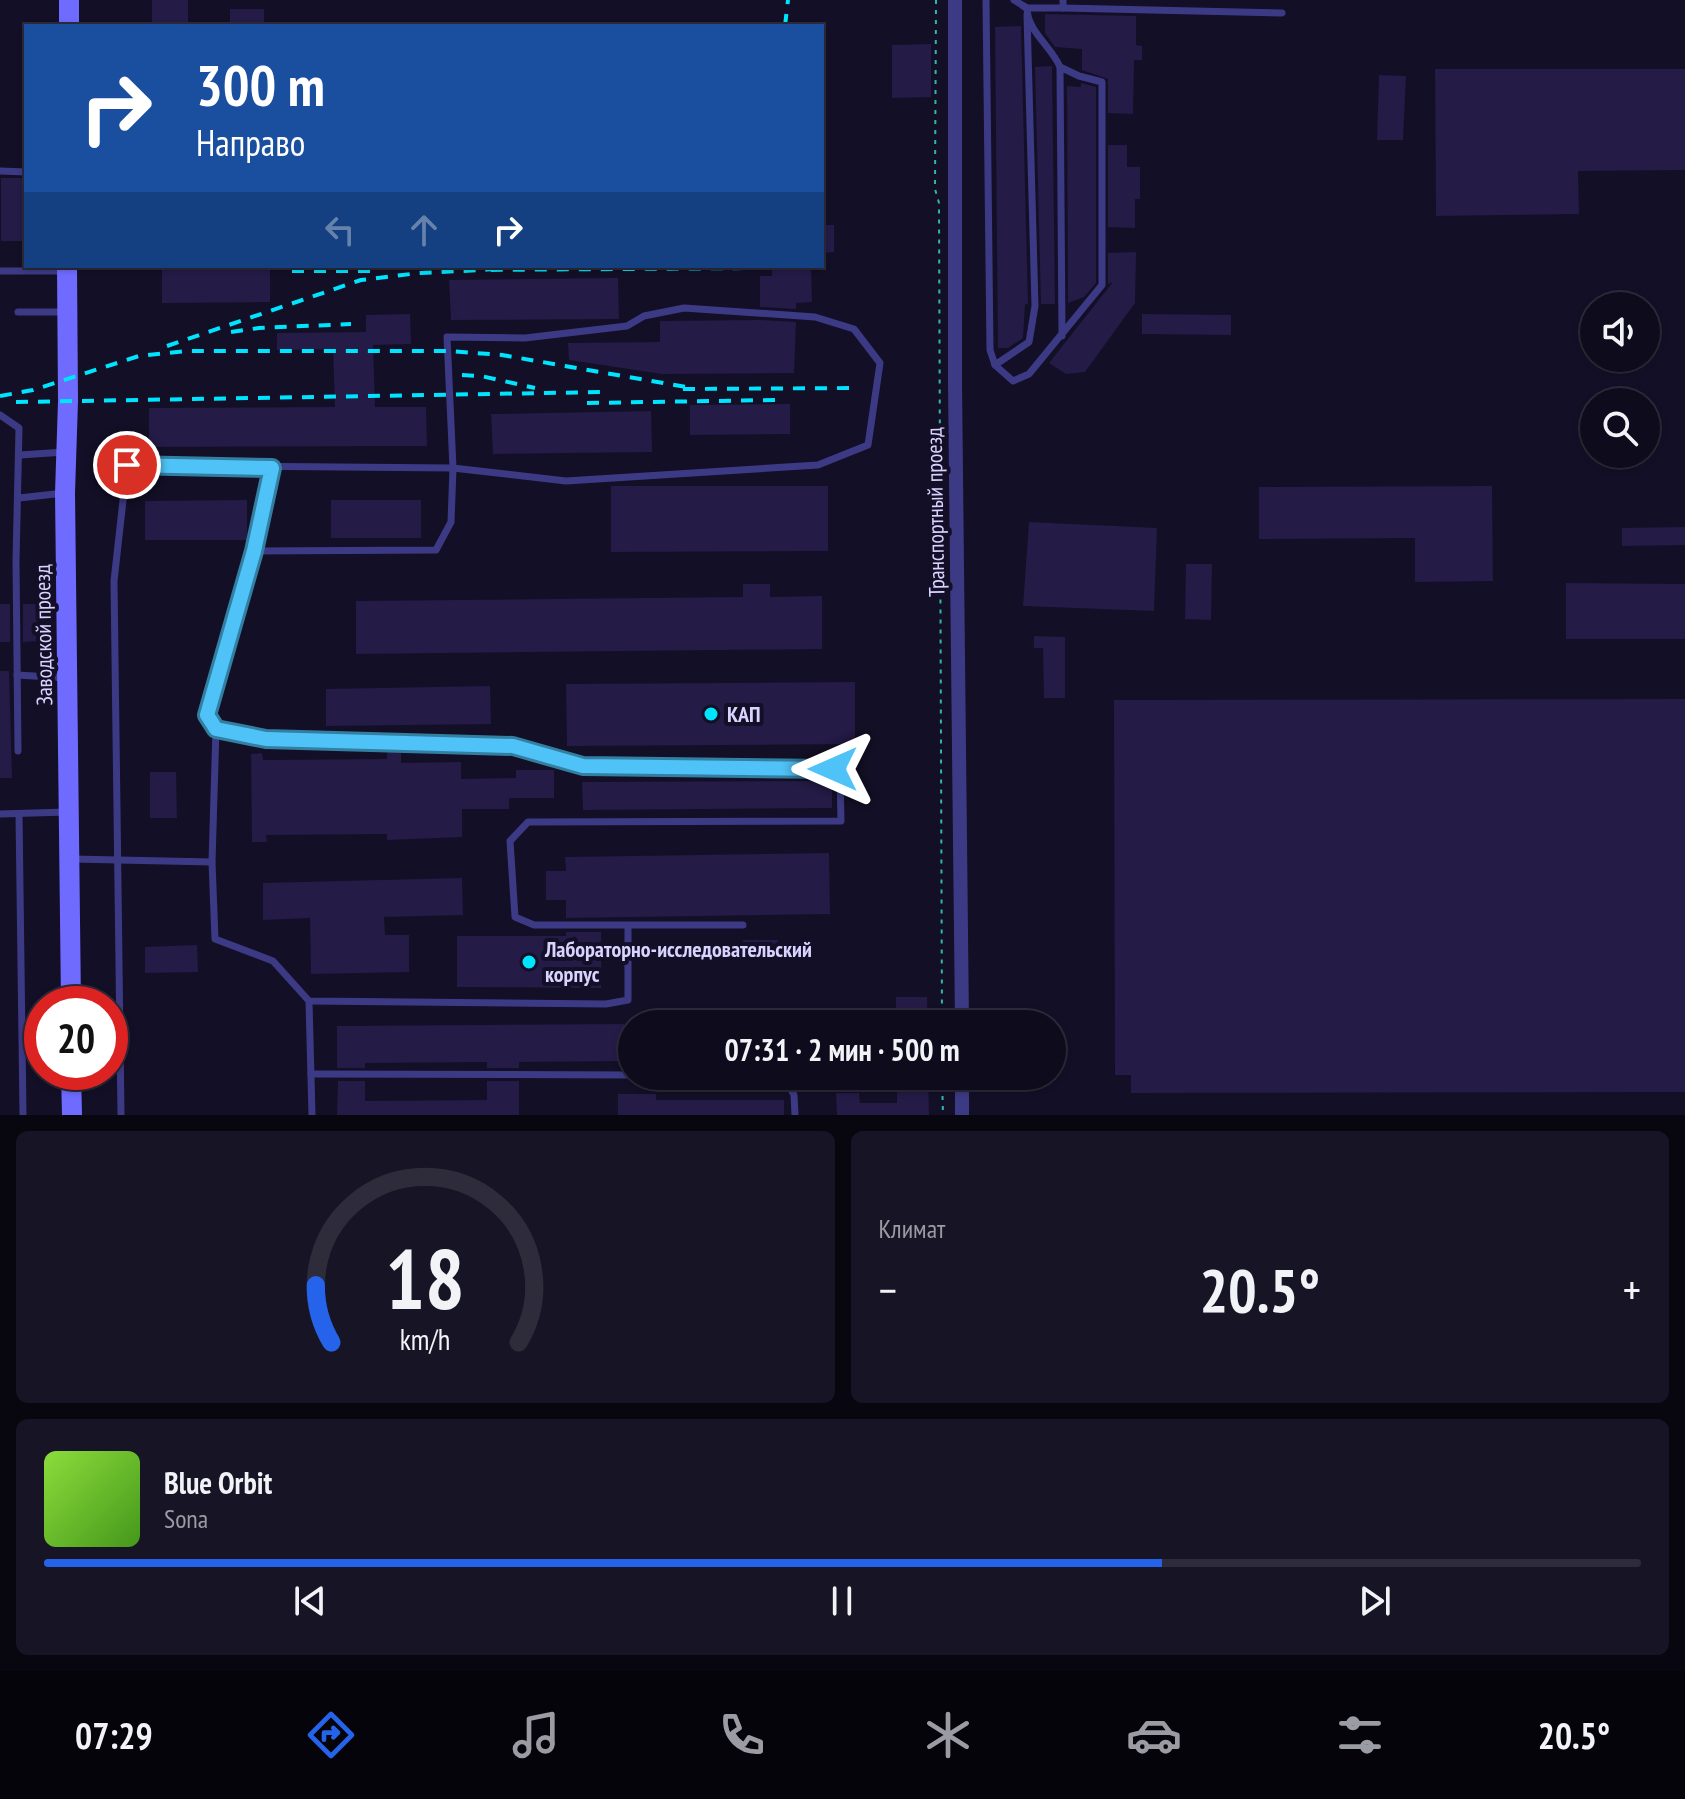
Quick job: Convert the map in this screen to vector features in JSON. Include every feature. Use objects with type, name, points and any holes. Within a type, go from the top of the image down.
[{"type":"street","points":[[69,0],[69,24]]},
{"type":"street","name":"Транспортный проезд","points":[[955,0],[955,383],[962,1010]]},
{"type":"street","name":"Заводской проезд","points":[[67,268],[65,493],[71,986]]},
{"type":"street","points":[[71,1090],[72,1115]]},
{"type":"street","points":[[962,1090],[962,1115]]},
{"type":"lane","points":[[986,0],[990,350],[995,365],[1013,381],[1029,374],[1102,285],[1102,82],[1060,67]]},
{"type":"lane","points":[[1014,0],[1027,11],[1060,67],[1062,336]]},
{"type":"lane","points":[[1027,11],[1063,4],[1282,13]]},
{"type":"lane","points":[[995,365],[1029,342],[1035,306],[1027,11]]},
{"type":"lane","points":[[0,171],[24,172]]},
{"type":"lane","points":[[0,271],[67,268]]},
{"type":"lane","points":[[121,1115],[114,581],[127,465],[453,468],[566,481],[818,465],[868,445],[880,363],[854,329],[815,317],[684,308],[644,316],[627,326],[539,337],[447,337],[453,468],[451,522],[436,550],[254,551]]},
{"type":"lane","points":[[18,312],[67,313]]},
{"type":"lane","points":[[0,415],[19,428],[16,561],[18,751]]},
{"type":"lane","points":[[20,455],[65,452]]},
{"type":"lane","points":[[272,468],[254,551],[207,715],[216,729],[212,862],[215,939],[273,961],[309,1001],[312,1115]]},
{"type":"lane","points":[[19,498],[65,493]]},
{"type":"lane","points":[[17,675],[67,678]]},
{"type":"lane","points":[[216,729],[266,739],[513,746],[583,766],[833,769],[840,775],[841,821],[528,822],[510,841],[515,917],[534,925],[743,925]]},
{"type":"lane","points":[[0,814],[69,812]]},
{"type":"lane","points":[[19,814],[23,1115]]},
{"type":"lane","points":[[70,859],[212,862]]},
{"type":"lane","points":[[309,1001],[606,1004],[628,1000],[628,927]]},
{"type":"lane","points":[[311,1074],[618,1075]]},
{"type":"lane","points":[[791,1090],[795,1115]]},
{"type":"path","points":[[936,0],[942,1010]]},
{"type":"path","points":[[942,1090],[943,1115]]},
{"type":"building","points":[[152,0],[188,0],[188,23],[152,22]]},
{"type":"building","points":[[230,9],[264,9],[264,24],[230,24]]},
{"type":"building","points":[[1045,14],[1136,16],[1136,45],[1142,46],[1142,60],[1134,60],[1133,114],[1108,113],[1108,79],[1082,70],[1082,49],[1055,47],[1045,33]]},
{"type":"building","points":[[1021,26],[1028,304],[1025,304],[1023,338],[1008,348],[998,348],[995,27]]},
{"type":"building","points":[[931,44],[931,97],[892,98],[892,45]]},
{"type":"building","points":[[1052,66],[1055,304],[1041,304],[1035,67]]},
{"type":"building","points":[[1435,69],[1685,69],[1685,170],[1578,171],[1579,214],[1436,216]]},
{"type":"building","points":[[1379,75],[1406,76],[1403,140],[1377,140]]},
{"type":"building","points":[[1081,83],[1096,87],[1096,283],[1084,297],[1068,303],[1067,86],[1081,87]]},
{"type":"building","points":[[1108,145],[1127,145],[1127,167],[1140,167],[1140,199],[1135,199],[1135,228],[1108,227]]},
{"type":"building","points":[[1,178],[24,178],[24,241],[1,241]]},
{"type":"building","points":[[824,225],[834,225],[834,252],[824,253]]},
{"type":"building","points":[[1136,252],[1135,303],[1085,372],[1066,374],[1049,363],[1113,282],[1108,284],[1108,253]]},
{"type":"building","points":[[162,268],[270,268],[270,302],[162,303]]},
{"type":"building","points":[[772,268],[811,268],[812,302],[796,303],[796,309],[760,307],[760,276],[772,276]]},
{"type":"building","points":[[618,278],[619,319],[451,320],[449,280]]},
{"type":"building","points":[[410,314],[411,344],[373,345],[375,407],[426,407],[427,446],[149,447],[149,408],[335,407],[333,349],[277,350],[277,333],[366,332],[366,315]]},
{"type":"building","points":[[1142,314],[1231,315],[1231,335],[1142,334]]},
{"type":"building","points":[[660,321],[796,322],[794,373],[662,374],[569,360],[568,343],[660,342]]},
{"type":"building","points":[[790,404],[790,434],[690,435],[690,405]]},
{"type":"building","points":[[651,411],[652,452],[493,454],[491,414]]},
{"type":"building","points":[[611,486],[828,486],[828,551],[611,552]]},
{"type":"building","points":[[1492,486],[1493,581],[1415,582],[1415,538],[1259,539],[1259,487]]},
{"type":"building","points":[[247,500],[247,540],[145,540],[145,501]]},
{"type":"building","points":[[331,500],[421,500],[421,538],[331,538]]},
{"type":"building","points":[[1029,522],[1157,528],[1154,611],[1023,606]]},
{"type":"building","points":[[1685,527],[1685,545],[1622,546],[1622,528]]},
{"type":"building","points":[[1186,564],[1212,564],[1211,620],[1185,619]]},
{"type":"building","points":[[1566,583],[1685,584],[1685,639],[1566,639]]},
{"type":"building","points":[[743,584],[770,584],[770,597],[822,596],[822,649],[356,654],[356,601],[743,597]]},
{"type":"building","points":[[0,604],[10,604],[10,642],[0,642]]},
{"type":"building","points":[[23,604],[38,604],[39,641],[23,642]]},
{"type":"building","points":[[1034,636],[1065,637],[1065,698],[1044,698],[1043,648],[1034,648]]},
{"type":"building","points":[[0,671],[9,671],[12,778],[0,778]]},
{"type":"building","name":"КАП","points":[[855,682],[855,744],[567,746],[566,684]]},
{"type":"building","points":[[490,686],[491,724],[326,726],[326,689]]},
{"type":"building","points":[[1685,699],[1685,1092],[1131,1093],[1131,1075],[1115,1075],[1114,700]]},
{"type":"building","points":[[387,752],[401,752],[401,763],[461,762],[461,779],[516,778],[516,770],[554,770],[554,798],[509,798],[509,809],[462,809],[462,837],[387,840],[387,834],[266,835],[267,842],[252,842],[251,754],[262,753],[263,760],[387,759]]},
{"type":"building","points":[[150,772],[176,772],[177,818],[150,818]]},
{"type":"building","points":[[832,781],[832,808],[583,810],[582,782]]},
{"type":"building","points":[[829,853],[830,914],[566,918],[566,900],[546,900],[546,871],[566,871],[565,857]]},
{"type":"building","points":[[462,878],[463,915],[384,917],[385,935],[409,935],[409,972],[311,974],[310,918],[263,920],[263,883]]},
{"type":"building","name":"Лабораторно-исследовательский корпус","points":[[566,932],[601,932],[601,988],[457,987],[457,936],[566,936]]},
{"type":"building","points":[[743,940],[778,940],[778,958],[743,958]]},
{"type":"building","points":[[197,945],[198,972],[145,973],[145,947]]},
{"type":"building","points":[[896,997],[927,997],[927,1010],[896,1010]]},
{"type":"building","points":[[618,1024],[618,1061],[519,1062],[519,1068],[487,1068],[487,1062],[365,1063],[365,1068],[337,1068],[337,1026]]},
{"type":"building","points":[[338,1081],[365,1081],[365,1101],[487,1100],[487,1081],[519,1081],[519,1115],[337,1115]]},
{"type":"building","points":[[897,1090],[928,1090],[929,1115],[837,1115],[836,1093],[859,1093],[860,1103],[897,1103]]},
{"type":"building","points":[[618,1094],[656,1094],[656,1100],[784,1100],[784,1115],[618,1115]]},
{"type":"railway","points":[[785,24],[788,0]]},
{"type":"railway","points":[[501,268],[483,270],[757,268]]},
{"type":"railway","points":[[167,346],[361,280],[483,270]]},
{"type":"railway","points":[[292,271],[370,271]]},
{"type":"railway","points":[[231,332],[351,324]]},
{"type":"railway","points":[[0,396],[33,390],[139,356],[186,351],[448,351],[502,355],[692,388]]},
{"type":"railway","points":[[462,375],[535,388]]},
{"type":"railway","points":[[683,389],[859,388]]},
{"type":"railway","points":[[16,402],[604,392]]},
{"type":"railway","points":[[587,403],[776,400]]},
{"type":"place","name":"КАП","points":[[711,714]]},
{"type":"place","name":"Лабораторно-исследовательский корпус","points":[[529,962]]},
{"type":"route","points":[[127,465],[272,468],[254,551],[207,715],[216,729],[266,739],[513,746],[583,766],[833,769]]}]
